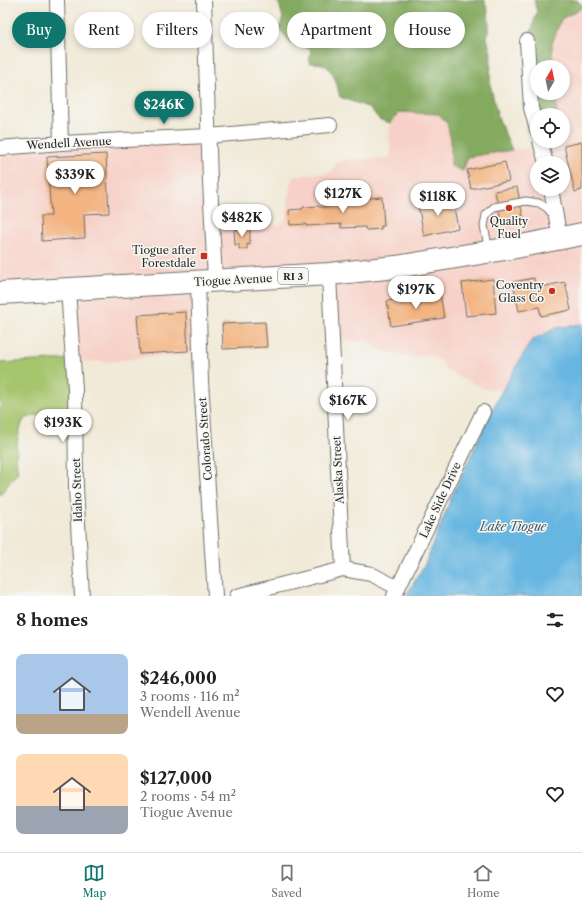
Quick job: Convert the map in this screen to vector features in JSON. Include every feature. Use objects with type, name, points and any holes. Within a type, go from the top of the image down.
[{"type":"main road","name":"Tiogue Avenue","points":[[0,293],[329,274],[396,267],[489,252],[582,234]]},
{"type":"street","points":[[57,0],[62,143]]},
{"type":"street","name":"Colorado Street","points":[[204,0],[209,136],[202,381],[215,596]]},
{"type":"street","points":[[527,41],[531,108]]},
{"type":"street","name":"Wendell Avenue","points":[[0,148],[62,143],[209,136],[330,126]]},
{"type":"street","points":[[551,196],[560,239]]},
{"type":"street","name":"Alaska Street","points":[[329,274],[338,485],[344,569]]},
{"type":"street","name":"Idaho Street","points":[[68,289],[75,389],[76,487],[82,596]]},
{"type":"street","name":"Lake Side Drive","points":[[396,592],[483,412]]},
{"type":"street","points":[[237,596],[344,569],[371,574],[396,592]]},
{"type":"lane","points":[[489,252],[484,226],[486,214],[494,207],[526,201],[539,203],[547,208],[556,218]]},
{"type":"shaded area","points":[[582,8],[582,324],[556,328],[531,341],[503,390],[484,389],[446,370],[440,360],[430,355],[413,357],[383,351],[367,341],[333,341],[328,274],[198,280],[200,353],[111,362],[74,361],[68,291],[0,291],[0,147],[202,135],[214,228],[280,225],[287,217],[290,184],[294,176],[331,172],[336,163],[344,160],[390,158],[390,123],[399,112],[439,113],[447,123],[451,140],[451,166],[463,171],[468,157],[530,147],[570,148],[570,108],[556,108],[556,100],[570,100],[570,60],[553,60],[552,44],[561,19]]},
{"type":"green space","points":[[273,0],[485,0],[488,11],[489,26],[487,38],[491,53],[490,84],[498,118],[512,150],[468,157],[463,171],[451,166],[451,140],[447,123],[439,114],[399,112],[390,123],[379,119],[370,108],[340,97],[335,78],[326,66],[318,63],[309,63],[311,49],[306,48],[386,48],[386,12],[287,12],[287,38],[279,29],[283,18],[279,3]]},
{"type":"green space","points":[[534,0],[577,0],[582,5],[582,8],[561,19],[552,44],[553,60],[530,60],[528,41],[537,12]]},
{"type":"green space","points":[[535,100],[556,100],[557,108],[536,108]]},
{"type":"green space","points":[[72,359],[74,416],[35,415],[24,419],[17,445],[16,460],[18,472],[0,495],[0,363]]},
{"type":"water","name":"Lake Tiogue","points":[[582,324],[582,596],[406,596],[425,564],[451,498],[499,396],[531,341],[556,328]]},
{"type":"building","points":[[582,142],[582,190],[575,192],[570,171],[570,156],[566,156],[564,148],[570,148],[570,145]]},
{"type":"building","points":[[106,154],[109,213],[84,214],[85,238],[42,241],[41,216],[51,216],[47,157]]},
{"type":"building","points":[[505,162],[509,181],[471,189],[467,170]]},
{"type":"building","points":[[517,187],[523,217],[501,221],[495,191]]},
{"type":"building","points":[[382,197],[384,226],[381,226],[381,229],[366,230],[365,227],[341,228],[341,224],[306,226],[306,224],[290,225],[289,210],[303,209],[303,207],[328,207],[327,205],[336,204],[336,201]]},
{"type":"building","points":[[452,198],[458,228],[424,236],[418,204]]},
{"type":"building","points":[[250,229],[250,245],[247,244],[247,249],[239,249],[239,244],[235,245],[234,230]]},
{"type":"building","points":[[534,278],[536,288],[565,282],[571,310],[541,316],[539,307],[519,311],[513,282]]},
{"type":"building","points":[[493,279],[496,313],[466,316],[462,283]]},
{"type":"building","points":[[440,293],[444,318],[391,326],[387,301]]},
{"type":"building","points":[[186,312],[188,351],[140,354],[137,315]]},
{"type":"building","points":[[265,322],[267,347],[223,349],[222,324]]},
{"type":"place","name":"Quality Fuel","points":[[509,208]]},
{"type":"place","name":"Tiogue after Forestdale","points":[[204,256]]},
{"type":"place","name":"Coventry Glass Co","points":[[552,291]]}]
